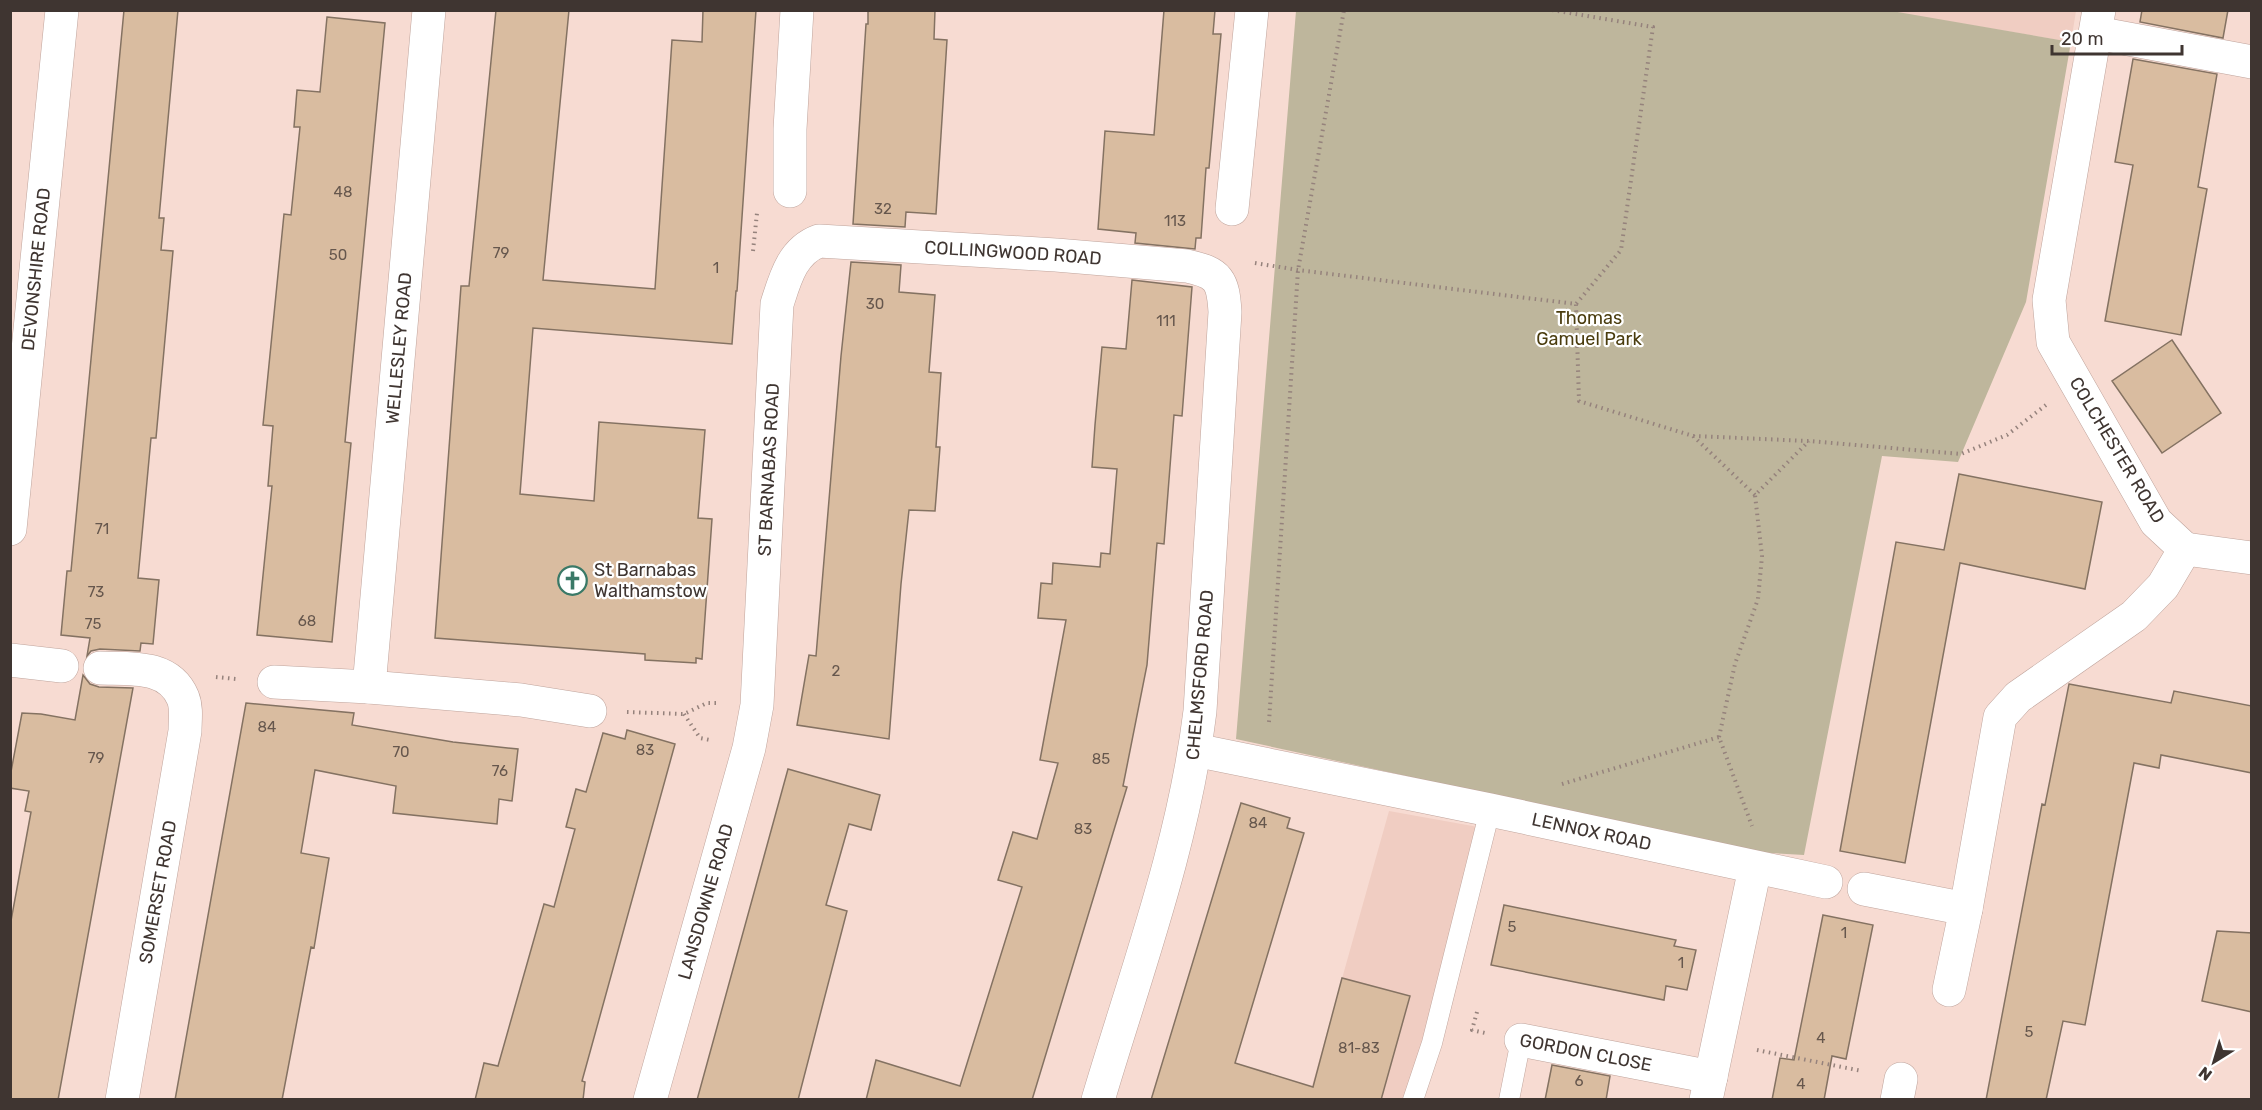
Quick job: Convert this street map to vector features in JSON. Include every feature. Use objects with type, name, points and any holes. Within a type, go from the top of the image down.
[{"type":"street","name":"DEVONSHIRE ROAD","points":[[10,529],[62,10]]},
{"type":"street","name":"WELLESLEY ROAD","points":[[369,687],[429,10]]},
{"type":"street","points":[[790,191],[790,129],[798,10]]},
{"type":"street","points":[[1232,209],[1252,10]]},
{"type":"street","points":[[2098,22],[2252,62]]},
{"type":"street","name":"COLCHESTER ROAD","points":[[2098,22],[2049,300],[2053,342],[2156,522],[2185,549]]},
{"type":"street","name":"COLLINGWOOD ROAD","points":[[810,244],[819,241],[1079,257],[1186,266],[1207,271],[1215,276]]},
{"type":"street","name":"ST BARNABAS ROAD","points":[[757,705],[777,304],[787,272],[802,250],[810,244]]},
{"type":"street","name":"CHELMSFORD ROAD","points":[[1098,1100],[1179,832],[1195,750],[1200,711],[1225,312],[1223,290],[1215,276]]},
{"type":"street","points":[[1949,990],[1966,909],[2000,717],[2018,697],[2134,616],[2163,586],[2185,549],[2252,558]]},
{"type":"street","points":[[10,660],[62,666]]},
{"type":"street","name":"SOMERSET ROAD","points":[[100,668],[152,670],[165,676],[176,686],[185,706],[185,731],[122,1100]]},
{"type":"street","points":[[274,682],[369,687],[521,700],[590,711]]},
{"type":"street","name":"LANSDOWNE ROAD","points":[[650,1100],[749,748],[757,705]]},
{"type":"street","name":"LENNOX ROAD","points":[[1195,750],[1490,810],[1755,868]]},
{"type":"street","points":[[1708,1088],[1755,868],[1826,882]]},
{"type":"street","points":[[1864,889],[1966,909]]},
{"type":"street","name":"GORDON CLOSE","points":[[1521,1040],[1708,1088]]},
{"type":"lane","points":[[1413,1100],[1432,1043],[1490,810]]},
{"type":"lane","name":"GORDON CLOSE","points":[[1509,1100],[1521,1040]]},
{"type":"path","points":[[1269,722],[1298,270],[1344,10]]},
{"type":"path","points":[[1552,10],[1653,27],[1621,250],[1576,304],[1579,401],[1693,436],[1809,441],[1961,454],[2007,435],[2075,382]]},
{"type":"path","points":[[1252,262],[1298,270],[1576,304]]},
{"type":"path","points":[[1693,436],[1755,495],[1762,556],[1758,599],[1735,664],[1719,737],[1755,834],[1755,868]]},
{"type":"path","points":[[1755,495],[1809,441]]},
{"type":"path","points":[[590,711],[684,714],[707,703]]},
{"type":"path","points":[[1200,711],[1280,724]]},
{"type":"path","points":[[1552,782],[1563,784],[1719,737]]},
{"type":"path","points":[[1478,1008],[1473,1030],[1521,1040]]},
{"type":"path","points":[[1718,1042],[1899,1089]]},
{"type":"shaded area","points":[[1887,11],[2076,11],[2071,42]]},
{"type":"shaded area","points":[[1389,811],[1495,830],[1419,1099],[1308,1100]]},
{"type":"green space","name":"Thomas Gamuel Park","points":[[1886,10],[2071,42],[2026,302],[1958,462],[1882,456],[1804,855],[1756,852],[1236,739],[1296,11]]},
{"type":"building","points":[[124,10],[178,10],[159,218],[164,218],[161,250],[173,251],[156,438],[151,438],[138,578],[159,580],[153,644],[141,643],[140,651],[100,649],[91,651],[87,656],[90,638],[61,635],[67,571],[71,571]]},
{"type":"building","points":[[496,10],[569,10],[543,280],[655,289],[672,40],[702,42],[703,10],[756,10],[732,344],[533,328],[520,494],[594,501],[599,422],[705,430],[698,518],[712,519],[702,659],[696,658],[696,663],[645,660],[645,654],[435,638],[461,286],[469,286]]},
{"type":"building","points":[[868,10],[935,10],[934,39],[947,40],[936,214],[906,212],[905,227],[853,224]]},
{"type":"building","points":[[1164,10],[1215,10],[1213,34],[1221,34],[1209,168],[1206,168],[1201,238],[1196,238],[1195,249],[1135,243],[1136,233],[1098,229],[1105,131],[1154,135]]},
{"type":"building","points":[[2142,10],[2228,10],[2223,38],[2140,22]]},
{"type":"building","points":[[327,17],[385,23],[345,442],[351,443],[332,642],[257,635],[272,486],[268,486],[273,426],[263,425],[284,214],[291,215],[300,127],[294,127],[297,90],[320,92]]},
{"type":"building","points":[[2133,59],[2217,74],[2198,187],[2207,189],[2181,335],[2105,321],[2133,165],[2115,162]]},
{"type":"building","points":[[851,262],[901,265],[899,292],[935,295],[929,372],[941,373],[936,447],[940,447],[935,511],[909,510],[889,739],[797,725],[809,655],[816,656]]},
{"type":"building","points":[[1132,280],[1192,287],[1182,416],[1174,415],[1164,544],[1157,543],[1147,665],[1123,786],[1127,787],[1032,1100],[866,1100],[876,1060],[960,1086],[1022,887],[998,880],[1013,832],[1037,839],[1058,763],[1040,760],[1066,620],[1038,618],[1041,583],[1052,584],[1053,563],[1100,567],[1101,553],[1110,554],[1117,469],[1092,467],[1095,425],[1102,347],[1126,349]]},
{"type":"building","points":[[2172,340],[2221,413],[2162,453],[2112,381]]},
{"type":"building","points":[[1959,474],[2102,502],[2085,589],[1960,563],[1905,863],[1840,851],[1896,542],[1944,550]]},
{"type":"building","points":[[83,675],[90,684],[99,687],[133,688],[58,1100],[10,1100],[10,926],[31,812],[25,811],[29,791],[10,788],[10,777],[22,713],[75,720]]},
{"type":"building","points":[[2069,684],[2171,703],[2174,691],[2252,706],[2252,773],[2161,755],[2159,768],[2134,763],[2085,1025],[2063,1021],[2046,1100],[1986,1100],[2042,804],[2045,805]]},
{"type":"building","points":[[246,703],[354,713],[352,725],[453,742],[518,749],[512,801],[499,799],[497,824],[393,813],[396,786],[315,770],[301,853],[329,858],[314,948],[311,947],[282,1100],[175,1100]]},
{"type":"building","points":[[627,730],[675,744],[582,1081],[585,1082],[583,1100],[475,1100],[484,1063],[498,1066],[544,904],[554,907],[575,829],[566,827],[576,789],[586,792],[603,733],[625,739]]},
{"type":"building","points":[[788,769],[880,795],[871,830],[849,824],[826,905],[847,911],[798,1100],[697,1100]]},
{"type":"building","points":[[1241,803],[1290,818],[1287,828],[1304,833],[1235,1063],[1313,1087],[1342,978],[1410,996],[1381,1100],[1151,1100]]},
{"type":"building","points":[[1504,905],[1676,940],[1674,946],[1696,950],[1687,990],[1666,986],[1664,1000],[1491,965]]},
{"type":"building","points":[[1823,915],[1873,925],[1846,1059],[1832,1056],[1824,1100],[1772,1100],[1780,1058],[1794,1060]]},
{"type":"building","points":[[2217,931],[2252,933],[2252,1012],[2202,1001]]},
{"type":"building","points":[[1552,1065],[1610,1076],[1606,1100],[1545,1100]]},
{"type":"place","name":"St Barnabas Walthamstow","points":[[573,580]]}]
